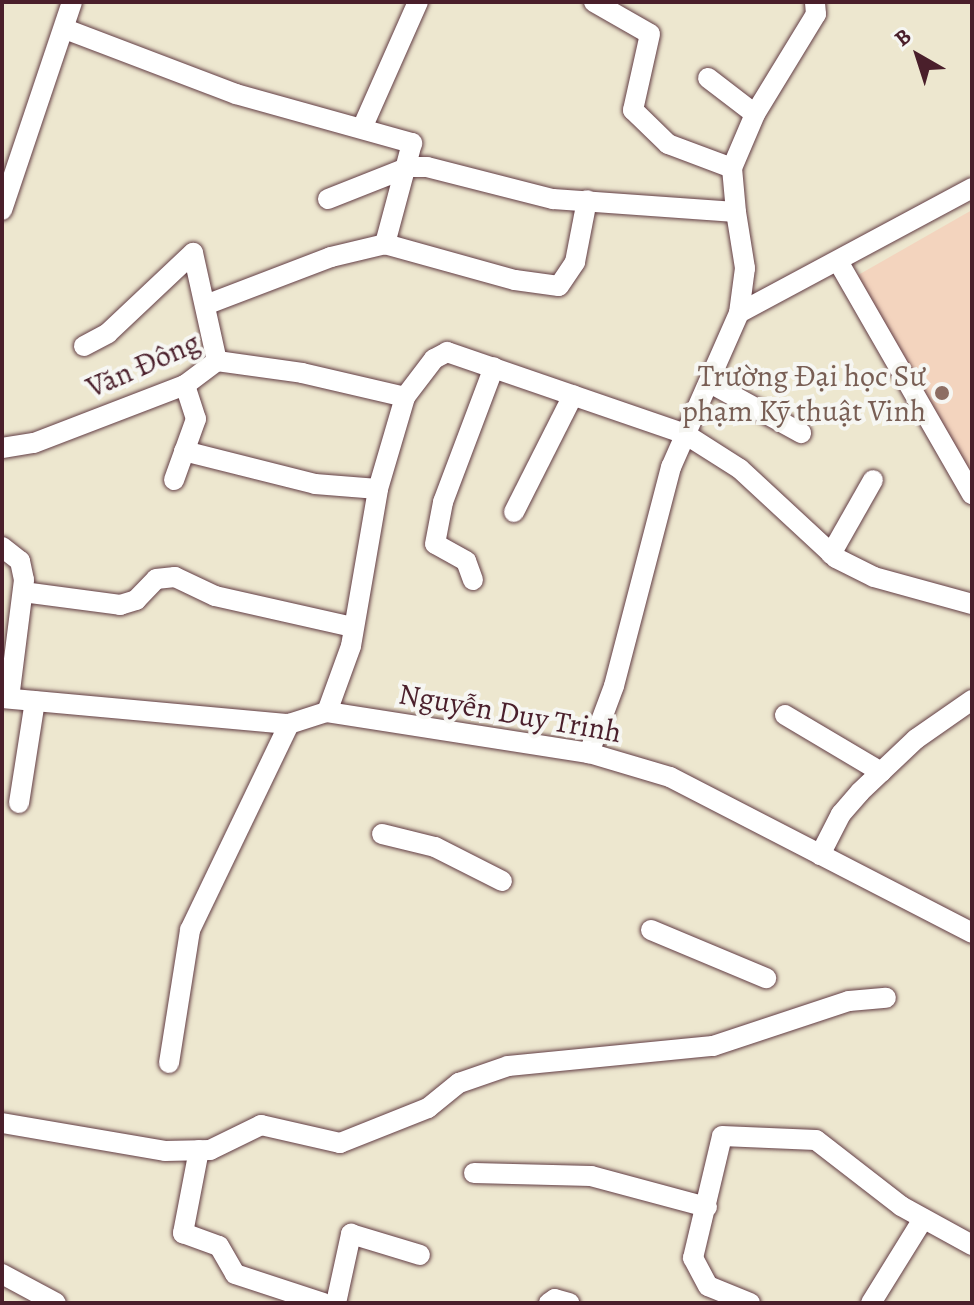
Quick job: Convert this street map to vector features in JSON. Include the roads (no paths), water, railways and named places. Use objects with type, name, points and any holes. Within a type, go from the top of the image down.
[{"type":"street","points":[[2,210],[6,187],[65,29],[72,2]]},
{"type":"street","points":[[363,126],[418,2]]},
{"type":"street","points":[[594,2],[650,34],[633,110],[668,144],[732,168]]},
{"type":"street","points":[[589,753],[614,686],[671,467],[739,313],[745,268],[732,168],[755,114],[816,14],[815,2]]},
{"type":"street","points":[[65,29],[236,94],[363,126],[412,143],[409,167],[385,244]]},
{"type":"street","points":[[708,78],[755,114]]},
{"type":"street","points":[[328,199],[409,167],[525,194],[736,212]]},
{"type":"street","points":[[739,313],[839,263],[972,188]]},
{"type":"street","points":[[208,304],[317,262],[385,244],[515,280],[559,286],[575,262],[587,200]]},
{"type":"street","points":[[84,346],[108,333],[193,253],[208,304],[217,361]]},
{"type":"street","points":[[839,263],[972,494]]},
{"type":"street","points":[[327,712],[353,627],[378,489],[405,397],[434,359],[447,352],[685,434],[740,469],[831,554],[874,577],[972,604]]},
{"type":"street","name":"Văn Đông","points":[[2,448],[34,443],[185,385],[217,361],[302,373],[405,397]]},
{"type":"street","points":[[473,580],[466,561],[435,544],[443,502],[494,367]]},
{"type":"street","points":[[710,383],[801,433]]},
{"type":"street","points":[[174,480],[196,419],[185,385]]},
{"type":"street","points":[[514,512],[573,395]]},
{"type":"street","points":[[184,451],[315,484],[378,489]]},
{"type":"street","points":[[831,554],[873,480]]},
{"type":"street","points":[[2,547],[20,561],[23,592],[6,698]]},
{"type":"street","points":[[23,592],[109,606],[136,600],[156,579],[175,577],[215,596],[353,627]]},
{"type":"street","name":"Nguyễn Duy Trinh","points":[[6,698],[289,724],[327,712],[589,753],[670,777],[972,933]]},
{"type":"street","points":[[820,855],[841,814],[881,772],[916,739],[972,700]]},
{"type":"street","points":[[19,803],[34,729],[35,701]]},
{"type":"street","points":[[785,715],[881,772]]},
{"type":"street","points":[[169,1063],[190,930],[289,724]]},
{"type":"street","points":[[382,834],[435,847],[502,881]]},
{"type":"street","points":[[651,930],[766,978]]},
{"type":"street","points":[[2,1123],[88,1140],[199,1150],[261,1125],[340,1143],[428,1108],[459,1083],[508,1066],[713,1046],[849,1001],[886,998]]},
{"type":"street","points":[[750,1303],[708,1286],[695,1272],[695,1243],[707,1207],[722,1136],[805,1137],[844,1156],[923,1219],[972,1245]]},
{"type":"street","points":[[199,1150],[183,1233],[219,1246],[235,1274],[323,1303]]},
{"type":"street","points":[[474,1173],[591,1176],[707,1207]]},
{"type":"street","points":[[871,1303],[923,1219]]},
{"type":"street","points":[[336,1303],[351,1234],[420,1255]]},
{"type":"street","points":[[2,1274],[56,1303]]},
{"type":"street","points":[[549,1303],[555,1299],[569,1303]]},
{"type":"place","name":"Trường Đại học Sư phạm Kỹ thuật Vinh","points":[[942,393]]}]
